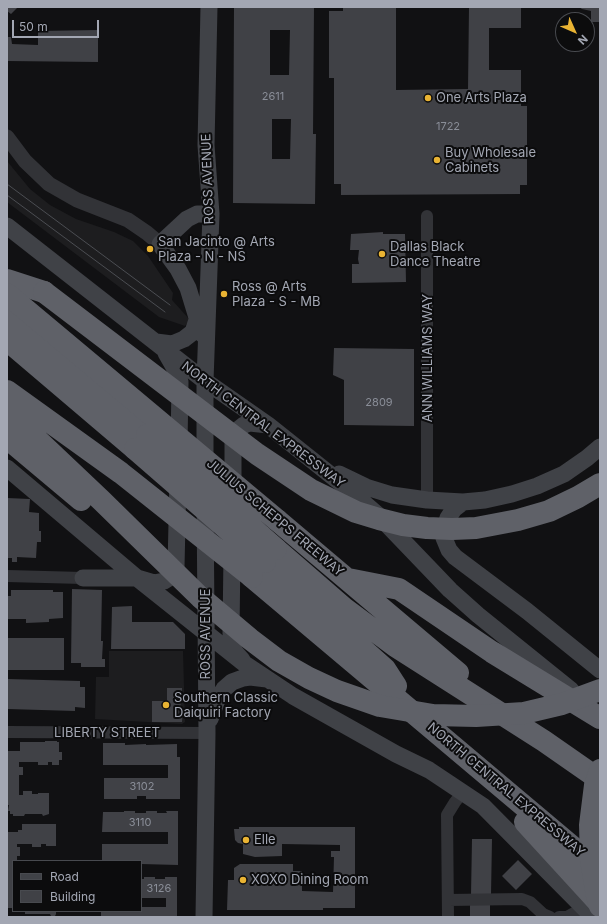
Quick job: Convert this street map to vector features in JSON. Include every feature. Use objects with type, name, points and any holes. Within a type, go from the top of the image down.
[{"type":"highway","points":[[7,280],[44,292],[257,454],[311,490],[356,512],[409,526],[452,529],[476,528],[518,520],[549,511],[600,484]]},
{"type":"highway","name":"JULIUS SCHEPPS FREEWAY","points":[[7,294],[486,696],[544,741]]},
{"type":"highway","points":[[7,316],[89,384],[141,442],[264,563]]},
{"type":"highway","points":[[7,340],[141,442]]},
{"type":"highway","points":[[7,391],[121,473],[264,563],[344,608],[395,646],[544,741],[600,780]]},
{"type":"highway","points":[[7,411],[200,597]]},
{"type":"highway","points":[[7,438],[250,639],[279,661],[309,678],[337,691],[380,706],[433,715],[476,716],[524,713],[562,704],[600,690]]},
{"type":"highway","name":"NORTH CENTRAL EXPRESSWAY","points":[[264,563],[386,669],[411,711],[600,870]]},
{"type":"highway","points":[[347,579],[399,589],[492,652],[600,718]]},
{"type":"highway","points":[[442,737],[494,788],[594,909]]},
{"type":"highway","points":[[594,909],[597,896],[591,860],[590,825],[595,785],[600,770]]},
{"type":"main road","name":"ROSS AVENUE","points":[[204,917],[207,733],[205,632],[205,381],[211,214],[206,145],[209,7]]},
{"type":"main road","points":[[160,244],[187,219],[197,214],[211,214]]},
{"type":"main road","name":"NORTH CENTRAL EXPRESSWAY","points":[[7,226],[205,381],[268,425],[306,456],[379,516],[450,590],[478,615],[600,713]]},
{"type":"main road","name":"ROSS AVENUE","points":[[160,244],[178,269],[188,288],[198,317],[207,352]]},
{"type":"main road","points":[[83,578],[137,578],[154,583],[164,581],[172,576],[176,567],[180,382],[174,367],[160,345],[172,344],[184,339],[193,332],[198,317]]},
{"type":"main road","points":[[245,664],[234,651],[231,633],[233,443],[240,429],[244,425],[250,423],[268,425]]},
{"type":"main road","points":[[306,456],[350,480],[366,487],[392,495],[427,500],[462,502],[485,500],[512,494],[537,486],[564,474],[600,447]]},
{"type":"main road","name":"NORTH CENTRAL EXPRESSWAY","points":[[10,472],[137,578],[245,664],[294,696],[396,754],[429,770],[483,806],[594,909]]},
{"type":"main road","points":[[462,502],[451,513],[445,528],[444,538],[449,550],[455,557],[600,670]]},
{"type":"main road","points":[[83,578],[98,567],[101,559],[99,546]]},
{"type":"main road","points":[[207,733],[217,700],[224,689],[232,682],[250,677],[269,680]]},
{"type":"street","points":[[7,137],[25,161],[49,184],[77,200],[128,220],[160,244]]},
{"type":"street","name":"ANN WILLIAMS WAY","points":[[427,216],[427,500]]},
{"type":"street","points":[[7,576],[83,578]]},
{"type":"street","name":"LIBERTY STREET","points":[[7,732],[207,733]]},
{"type":"street","points":[[448,917],[446,815],[464,792]]},
{"type":"street","points":[[448,900],[522,899],[530,902],[543,914],[550,917]]},
{"type":"street","points":[[559,917],[567,917],[594,909]]},
{"type":"shaded area","points":[[7,161],[30,189],[50,205],[76,219],[114,232],[133,241],[148,256],[173,293],[172,300],[190,320],[185,326],[159,317],[7,202]]},
{"type":"shaded area","points":[[109,651],[183,651],[185,722],[182,724],[95,719],[96,677],[109,677]]},
{"type":"building","points":[[7,7],[18,7],[11,14],[7,11]]},
{"type":"building","points":[[234,7],[314,7],[313,134],[316,134],[315,204],[233,203]],"holes":[[[270,30],[290,30],[289,75],[270,75]],[[272,119],[291,119],[290,159],[272,159]]]},
{"type":"building","name":"One Arts Plaza","points":[[343,7],[396,7],[396,90],[468,89],[469,7],[521,7],[521,28],[489,28],[489,70],[521,70],[521,106],[527,106],[527,185],[520,185],[520,194],[341,195],[341,184],[334,184],[334,78],[329,78],[329,11],[343,11]]},
{"type":"building","points":[[579,7],[600,7],[600,22],[595,22],[595,12]]},
{"type":"building","points":[[98,30],[98,62],[7,61],[7,37],[11,37],[12,44],[38,45],[38,31]]},
{"type":"building","name":"Dallas Black Dance Theatre","points":[[383,232],[383,234],[405,234],[406,282],[352,283],[352,264],[359,264],[359,250],[350,250],[351,234]]},
{"type":"building","points":[[334,348],[414,349],[414,426],[344,425],[344,380],[333,375]]},
{"type":"building","points":[[7,498],[30,499],[29,512],[39,513],[39,531],[41,531],[41,542],[37,542],[36,558],[17,557],[17,562],[12,562],[12,558],[7,558]]},
{"type":"building","points":[[72,589],[102,590],[101,641],[103,641],[102,659],[105,659],[105,667],[81,667],[81,663],[71,663]]},
{"type":"building","points":[[11,590],[53,590],[53,592],[63,592],[63,618],[49,619],[49,622],[26,623],[26,619],[7,619],[7,596],[11,596]]},
{"type":"building","points":[[132,606],[132,622],[173,622],[185,634],[185,649],[111,649],[112,607]]},
{"type":"building","points":[[7,638],[64,638],[64,670],[7,670]]},
{"type":"building","points":[[7,679],[80,681],[80,687],[85,687],[85,708],[75,707],[75,711],[8,709]]},
{"type":"building","name":"Southern Classic Daiquiri Factory","points":[[167,688],[182,688],[182,702],[180,708],[183,708],[182,722],[152,722],[152,701],[167,701]]},
{"type":"building","points":[[20,742],[59,742],[59,752],[62,752],[62,760],[59,760],[59,765],[52,765],[52,762],[48,762],[48,765],[38,765],[38,762],[19,762],[19,767],[23,767],[23,775],[19,775],[19,795],[23,795],[23,791],[32,791],[32,794],[49,793],[49,814],[43,816],[42,814],[25,814],[24,816],[13,816],[13,814],[10,814],[10,811],[8,811],[9,805],[7,805],[7,751],[20,751]]},
{"type":"building","points":[[103,743],[125,743],[125,745],[177,744],[177,757],[180,757],[180,799],[146,799],[146,796],[137,796],[137,799],[104,799],[104,778],[168,778],[168,765],[103,765]]},
{"type":"building","points":[[135,811],[135,813],[146,813],[146,811],[157,811],[157,813],[167,813],[166,811],[178,811],[178,865],[142,864],[142,860],[102,860],[102,844],[168,844],[168,832],[102,832],[103,812]]},
{"type":"building","points":[[22,824],[56,824],[56,846],[46,846],[46,844],[41,844],[41,847],[32,847],[32,844],[17,844],[17,847],[20,847],[20,856],[17,856],[17,860],[12,860],[12,908],[7,908],[7,832],[18,832],[18,830],[22,830]]},
{"type":"building","points":[[239,827],[355,827],[355,908],[323,908],[323,910],[227,910],[228,880],[234,880],[234,868],[240,864],[293,864],[293,871],[302,871],[302,891],[333,892],[334,857],[331,857],[331,851],[340,851],[340,845],[282,844],[282,856],[255,857],[243,854],[243,844],[238,843],[235,840],[234,829],[239,829]]},
{"type":"building","points":[[472,839],[492,839],[491,895],[471,895]]},
{"type":"building","points":[[518,860],[532,874],[516,890],[502,876]]},
{"type":"building","points":[[144,877],[165,879],[165,877],[177,877],[177,917],[101,917],[101,912],[142,912],[142,907],[166,907],[166,898],[142,898],[142,879],[144,879]]},
{"type":"building","points":[[470,904],[490,904],[490,917],[470,917]]},
{"type":"building","points":[[25,912],[56,912],[55,916],[51,916],[50,914],[25,914]]},
{"type":"tram line","points":[[7,184],[170,305]]},
{"type":"tram line","points":[[7,195],[165,312]]},
{"type":"place","name":"One Arts Plaza","points":[[428,98]]},
{"type":"place","name":"Buy Wholesale Cabinets","points":[[437,160]]},
{"type":"place","name":"San Jacinto @ Arts Plaza - N - NS","points":[[150,249]]},
{"type":"place","name":"Dallas Black Dance Theatre","points":[[382,254]]},
{"type":"place","name":"Ross @ Arts Plaza - S - MB","points":[[224,294]]},
{"type":"place","name":"Southern Classic Daiquiri Factory","points":[[166,705]]},
{"type":"place","name":"Elle","points":[[246,840]]},
{"type":"place","name":"XOXO Dining Room","points":[[243,880]]}]
